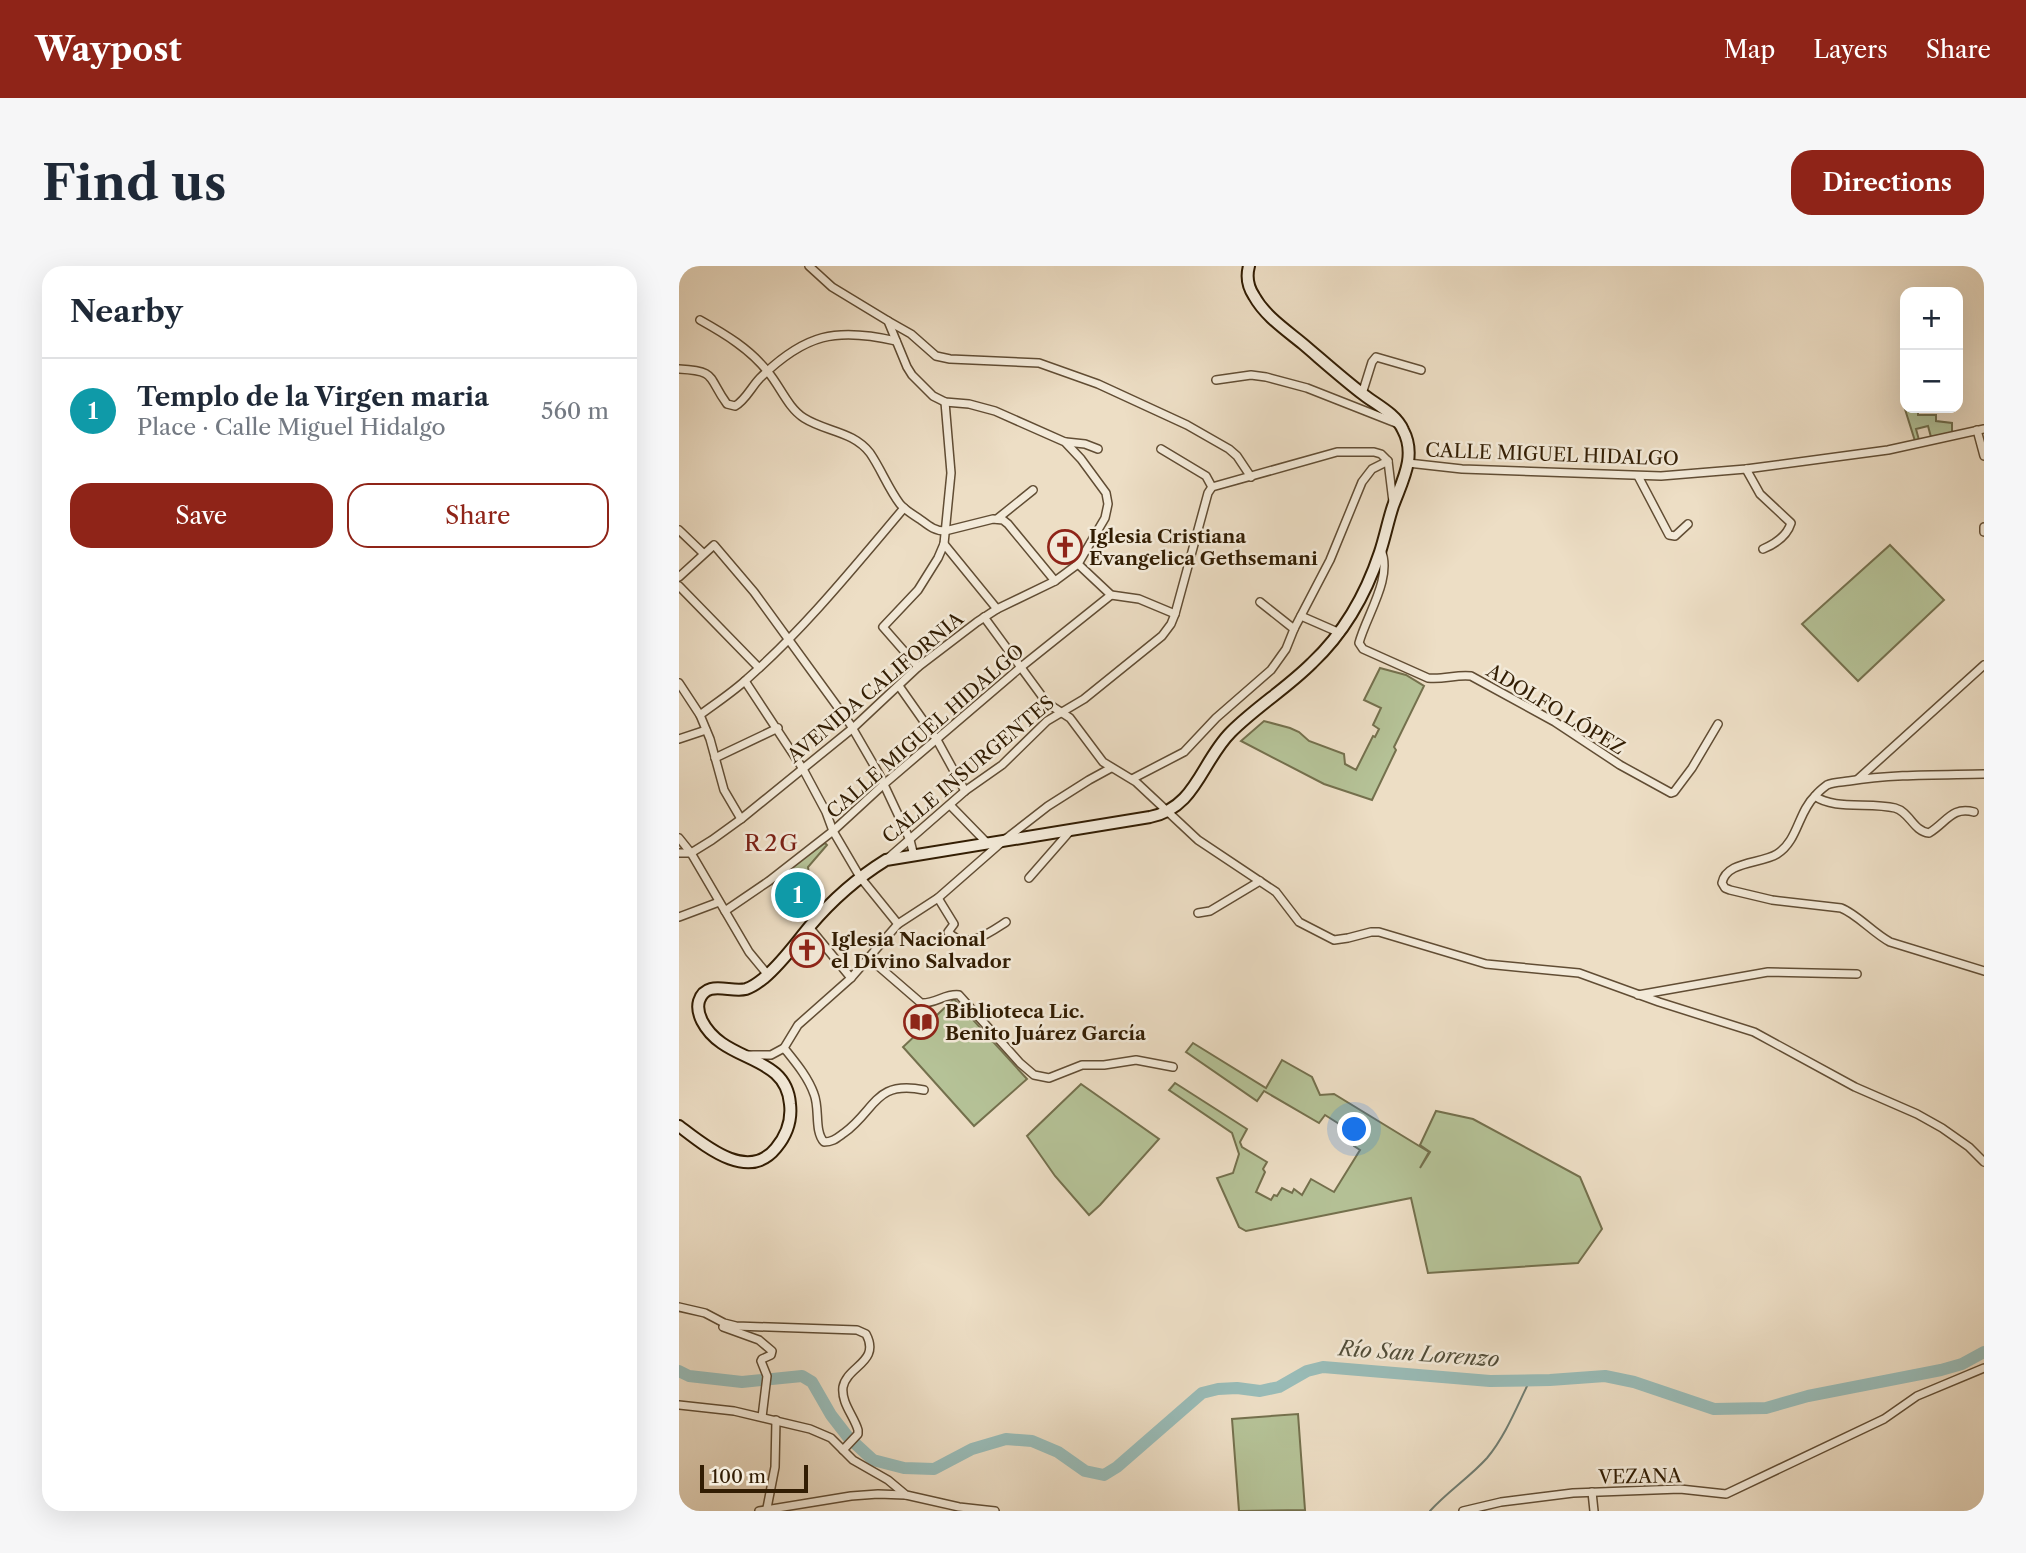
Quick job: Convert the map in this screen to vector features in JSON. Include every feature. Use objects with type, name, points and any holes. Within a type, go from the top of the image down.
[{"type":"main road","points":[[885,860],[1168,813],[1186,798],[1230,732],[1297,677],[1340,632],[1361,600],[1381,550],[1408,463],[1408,442],[1393,417],[1362,394],[1264,309],[1249,286],[1249,266]]},
{"type":"main road","name":"CALLE INSURGENTES","points":[[768,975],[809,927],[860,877],[885,860]]},
{"type":"main road","points":[[679,1126],[717,1153],[740,1162],[759,1161],[773,1152],[783,1138],[790,1121],[790,1100],[783,1080],[776,1073],[723,1046],[706,1029],[699,1011],[700,998],[704,993],[714,988],[746,989],[768,975]]},
{"type":"street","points":[[809,266],[832,287],[912,334],[936,356],[1039,363],[1098,384],[1187,425],[1233,452],[1251,477]]},
{"type":"street","points":[[700,320],[736,342],[768,370],[801,416],[845,434],[863,446],[904,508],[932,528],[945,531],[997,519],[1033,490]]},
{"type":"street","points":[[888,321],[912,375],[933,396],[945,402],[951,473],[944,544],[918,590],[883,627],[918,667]]},
{"type":"street","points":[[679,369],[707,374],[715,382],[727,404],[735,406],[740,404],[768,370],[788,354],[819,337],[851,333],[896,341]]},
{"type":"street","points":[[1362,394],[1376,357],[1421,370]]},
{"type":"street","points":[[1216,380],[1266,377],[1307,388],[1400,425]]},
{"type":"street","name":"AVENIDA CALIFORNIA","points":[[691,853],[741,819],[852,728],[918,667],[984,617],[1055,581],[1078,564],[1102,526],[1107,511],[1107,498],[1081,459],[1065,442],[989,409],[945,402]]},
{"type":"street","points":[[1980,429],[1984,456]]},
{"type":"street","name":"CALLE MIGUEL HIDALGO","points":[[1408,463],[1462,469],[1661,476],[1746,469],[1888,450],[1980,429]]},
{"type":"street","points":[[1065,442],[1079,442],[1098,449]]},
{"type":"street","points":[[1161,449],[1206,476],[1212,486],[1346,450],[1374,452],[1381,454],[1388,461],[1393,506]]},
{"type":"street","points":[[1132,779],[1184,752],[1216,718],[1271,670],[1286,649],[1333,553],[1362,482],[1372,469],[1388,461]]},
{"type":"street","points":[[1746,469],[1760,494],[1791,523],[1779,540],[1763,549]]},
{"type":"street","points":[[1638,476],[1669,535],[1675,536],[1688,524]]},
{"type":"street","name":"CALLE INSURGENTES","points":[[885,860],[965,791],[1002,765],[1047,721],[1084,699],[1162,636],[1175,614],[1212,486]]},
{"type":"street","points":[[700,715],[745,681],[788,639],[832,593],[904,508]]},
{"type":"street","points":[[997,519],[1008,524],[1055,581]]},
{"type":"street","points":[[679,530],[703,553]]},
{"type":"street","points":[[944,544],[997,609]]},
{"type":"street","points":[[679,577],[713,545],[742,576],[852,728],[910,840],[914,856]]},
{"type":"street","name":"ADOLFO LÓPEZ","points":[[1381,550],[1384,559],[1383,578],[1360,638],[1359,643],[1363,649],[1428,678],[1471,676],[1555,722],[1620,765],[1671,793],[1692,768],[1718,724]]},
{"type":"street","points":[[1078,564],[1111,595],[1139,599],[1175,614]]},
{"type":"street","points":[[679,586],[759,668]]},
{"type":"street","name":"CALLE MIGUEL HIDALGO","points":[[725,911],[833,831],[1021,667],[1111,595]]},
{"type":"street","points":[[1260,602],[1294,628]]},
{"type":"street","points":[[1301,615],[1340,632]]},
{"type":"street","points":[[984,617],[1047,702],[1070,718],[1098,756],[1111,768],[1132,779],[1198,840],[1276,892],[1299,922],[1335,940],[1379,932],[1486,964],[1579,973],[1762,1035],[1855,1087],[1942,1128],[1969,1147],[1984,1162]]},
{"type":"street","points":[[1859,779],[1984,665]]},
{"type":"street","points":[[745,681],[803,769],[833,831],[860,877],[898,924]]},
{"type":"street","points":[[679,683],[700,715],[724,790],[741,819]]},
{"type":"street","points":[[899,686],[937,740],[965,791]]},
{"type":"street","points":[[715,758],[778,728]]},
{"type":"street","points":[[679,738],[706,730]]},
{"type":"street","points":[[742,1055],[771,1055],[785,1048],[798,1025],[851,978],[898,924],[938,898],[1003,841],[1070,791],[1111,768]]},
{"type":"street","points":[[1984,774],[1925,774],[1829,784],[1807,807],[1783,849],[1772,857],[1736,868],[1722,879],[1723,886],[1731,890],[1772,901],[1849,910],[1890,942],[1984,971]]},
{"type":"street","points":[[1815,796],[1826,803],[1874,804],[1899,809],[1923,832],[1929,833],[1956,811],[1963,809],[1974,812]]},
{"type":"street","points":[[950,805],[987,843]]},
{"type":"street","points":[[1030,878],[1072,830]]},
{"type":"street","points":[[679,838],[691,853],[749,952],[768,975]]},
{"type":"street","points":[[679,853],[691,853]]},
{"type":"street","points":[[1198,914],[1210,911],[1260,881]]},
{"type":"street","points":[[938,898],[954,924],[948,932],[960,941],[981,937],[1006,922]]},
{"type":"street","points":[[679,917],[719,902]]},
{"type":"street","points":[[809,927],[851,978]]},
{"type":"street","points":[[869,958],[921,1003],[959,995],[1034,1075],[1049,1077],[1082,1065],[1136,1060],[1173,1067]]},
{"type":"street","points":[[1638,995],[1768,972],[1857,974]]},
{"type":"street","points":[[785,1048],[803,1071],[815,1095],[819,1135],[824,1142],[834,1141],[849,1130],[881,1095],[904,1087],[924,1090]]},
{"type":"street","points":[[679,1307],[705,1312],[724,1323],[736,1326],[857,1330],[866,1334],[869,1340],[868,1356],[848,1377],[843,1391],[849,1413],[858,1428],[857,1434],[843,1450]]},
{"type":"street","points":[[705,1312],[722,1327],[759,1340],[772,1351],[771,1355],[761,1361],[767,1376],[762,1417]]},
{"type":"street","name":"VEZANA","points":[[1463,1511],[1501,1507],[1540,1496],[1592,1492],[1680,1489],[1726,1494],[1884,1419],[1917,1396],[1984,1368]]},
{"type":"street","points":[[679,1405],[734,1411],[825,1435],[853,1460],[906,1494]]},
{"type":"street","points":[[776,1420],[775,1468],[763,1510],[816,1507],[879,1494],[906,1494],[959,1507],[995,1511]]},
{"type":"street","points":[[1592,1492],[1594,1511]]},
{"type":"green space","points":[[1906,413],[1936,415],[1936,421],[1952,423],[1952,433],[1931,437],[1928,426],[1916,429],[1919,440],[1915,441]]},
{"type":"green space","points":[[1890,545],[1944,600],[1858,681],[1802,624]]},
{"type":"green space","points":[[1380,668],[1406,675],[1424,686],[1372,800],[1324,784],[1241,741],[1264,721],[1290,728],[1309,741],[1344,754],[1345,764],[1356,770],[1379,729],[1373,725],[1381,708],[1364,700]]},
{"type":"green space","points":[[825,843],[827,845],[808,867],[809,875],[779,901],[772,881]]},
{"type":"green space","points":[[954,999],[1027,1079],[974,1126],[903,1047]]},
{"type":"green space","points":[[1193,1043],[1266,1088],[1282,1060],[1312,1077],[1320,1095],[1334,1094],[1429,1152],[1420,1168],[1430,1152],[1420,1145],[1436,1111],[1473,1119],[1580,1177],[1602,1229],[1578,1263],[1428,1273],[1411,1198],[1246,1231],[1239,1227],[1217,1178],[1233,1173],[1239,1154],[1232,1133],[1169,1090],[1175,1083],[1247,1129],[1240,1142],[1242,1147],[1267,1162],[1256,1192],[1271,1200],[1282,1188],[1292,1193],[1294,1189],[1302,1195],[1311,1179],[1334,1192],[1360,1150],[1354,1146],[1355,1134],[1325,1115],[1319,1123],[1264,1091],[1257,1101],[1186,1052]]},
{"type":"green space","points":[[1081,1084],[1159,1139],[1089,1215],[1055,1176],[1027,1136]]},
{"type":"green space","points":[[1298,1414],[1305,1510],[1239,1511],[1232,1419]]},
{"type":"waterway","name":"Río San Lorenzo","points":[[679,1371],[689,1376],[742,1382],[802,1376],[812,1382],[831,1415],[848,1437],[873,1460],[904,1468],[934,1469],[972,1449],[1006,1439],[1032,1441],[1058,1452],[1085,1471],[1104,1475],[1117,1467],[1202,1393],[1218,1389],[1260,1391],[1279,1387],[1307,1371],[1323,1367],[1490,1381],[1605,1376],[1634,1382],[1714,1409],[1766,1408],[1808,1396],[1941,1370],[1962,1364],[1984,1352]]},
{"type":"waterway","points":[[1430,1511],[1494,1449],[1530,1380]]},
{"type":"place","name":"Iglesia Cristiana Evangelica Gethsemani","points":[[1065,547]]},
{"type":"place","name":"Templo de la Virgen maria","points":[[798,895]]},
{"type":"place","name":"Iglesia Nacional el Divino Salvador","points":[[807,950]]},
{"type":"place","name":"Biblioteca Lic. Benito Juárez García","points":[[921,1022]]},
{"type":"district","name":"R2G","points":[[772,843]]}]
